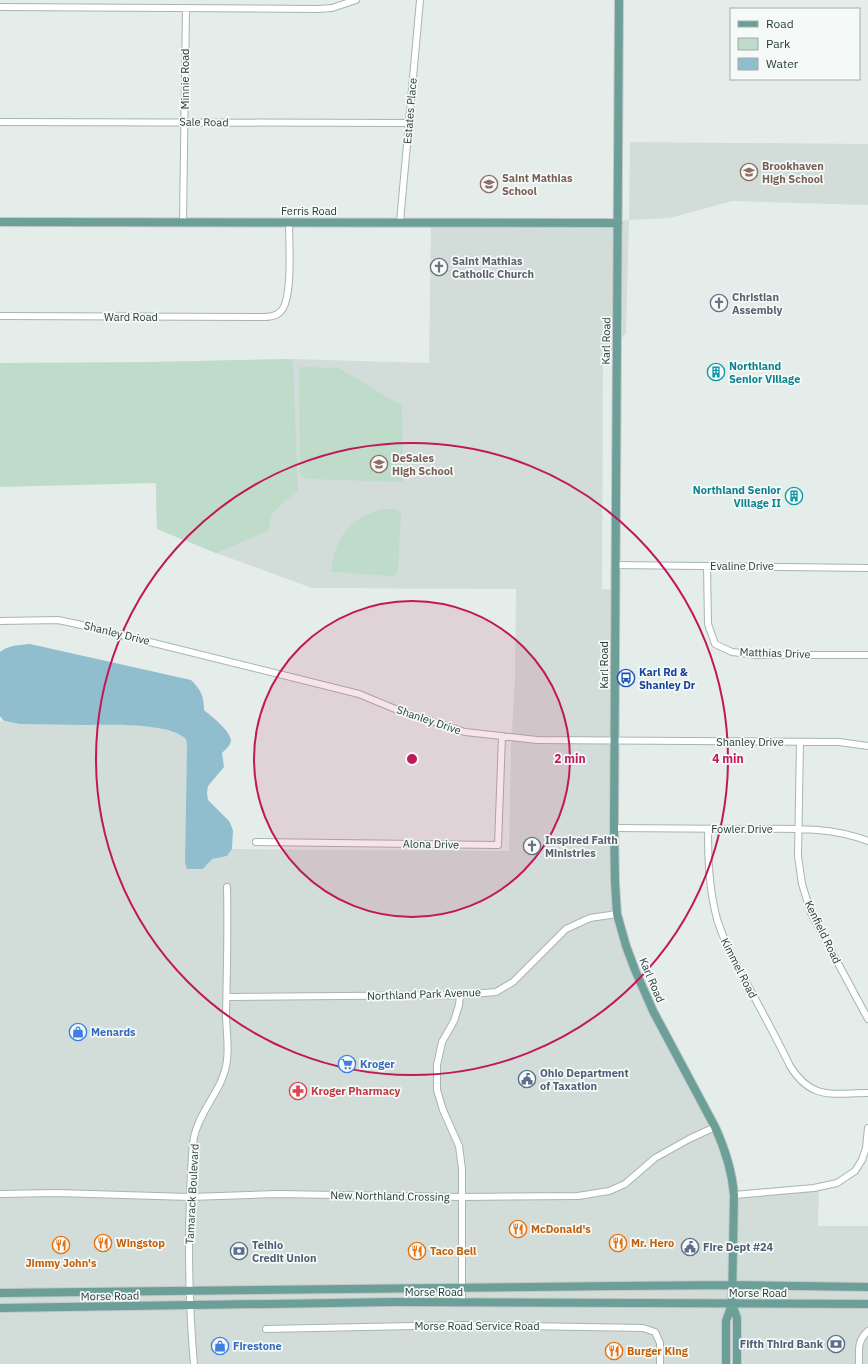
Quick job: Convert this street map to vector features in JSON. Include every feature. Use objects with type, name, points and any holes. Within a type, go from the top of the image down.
[{"type":"main road","name":"Karl Road","points":[[619,0],[614,828],[617,914],[635,970],[647,998],[716,1127],[724,1147],[733,1178],[733,1285],[732,1304],[726,1320],[726,1364]]},
{"type":"main road","name":"Ferris Road","points":[[0,222],[618,223]]},
{"type":"main road","name":"Morse Road","points":[[0,1293],[733,1285],[868,1287]]},
{"type":"main road","name":"Morse Road","points":[[0,1308],[462,1303],[868,1304]]},
{"type":"main road","name":"Karl Road","points":[[732,1304],[737,1318],[737,1364]]},
{"type":"street","points":[[0,6],[318,9],[332,8],[356,0]]},
{"type":"street","name":"Estates Place","points":[[400,222],[420,0]]},
{"type":"street","name":"Minnie Road","points":[[183,222],[186,8]]},
{"type":"street","name":"Sale Road","points":[[0,122],[408,123]]},
{"type":"street","name":"Ward Road","points":[[0,316],[275,316],[286,304],[289,290],[289,223]]},
{"type":"street","name":"Evaline Drive","points":[[615,565],[868,568]]},
{"type":"street","name":"Matthias Drive","points":[[707,566],[708,624],[715,644],[732,652],[758,655],[868,655]]},
{"type":"street","name":"Shanley Drive","points":[[0,621],[58,620],[77,624],[359,694],[400,711],[465,732],[537,740],[839,742],[868,746]]},
{"type":"street","name":"Alona Drive","points":[[256,842],[498,845],[502,736]]},
{"type":"street","name":"Kenfield Road","points":[[800,742],[798,829],[800,875],[809,908],[819,930],[868,1019]]},
{"type":"street","name":"Fowler Drive","points":[[614,828],[798,829],[840,832],[868,841]]},
{"type":"street","name":"Kimmel Road","points":[[708,829],[708,863],[710,885],[717,918],[726,944],[790,1066],[798,1078],[813,1090],[822,1093],[868,1093]]},
{"type":"street","name":"Tamarack Boulevard","points":[[194,1364],[191,1333],[189,1242],[194,1136],[202,1115],[223,1079],[227,1060],[227,887]]},
{"type":"street","name":"Northland Park Avenue","points":[[227,997],[460,995],[496,991],[513,982],[566,929],[590,918],[617,914]]},
{"type":"street","points":[[460,995],[459,1005],[454,1021],[442,1042],[437,1065],[437,1090],[443,1110],[459,1146],[462,1168],[462,1303]]},
{"type":"street","name":"New Northland Crossing","points":[[0,1194],[46,1193],[190,1197],[278,1194],[462,1198],[578,1196],[610,1191],[625,1184],[655,1158],[689,1139],[716,1127]]},
{"type":"street","points":[[734,1195],[814,1188],[837,1183],[855,1171],[862,1160],[866,1148],[868,1128]]},
{"type":"street","name":"Morse Road Service Road","points":[[266,1329],[462,1325],[644,1328],[655,1332],[660,1343],[660,1364]]},
{"type":"street","points":[[859,1364],[859,1346],[861,1337],[868,1331]]},
{"type":"shaded area","name":"Brookhaven High School","points":[[630,142],[868,144],[868,205],[732,201],[670,218],[629,220]]},
{"type":"shaded area","points":[[629,220],[626,333],[603,361],[602,589],[613,590],[617,914],[630,966],[724,1146],[736,1197],[819,1189],[818,1226],[868,1226],[868,1364],[0,1364],[0,721],[20,724],[134,725],[156,727],[182,735],[186,739],[187,745],[185,862],[203,869],[212,859],[227,856],[232,849],[509,851],[511,745],[515,680],[516,589],[312,588],[216,553],[157,529],[152,362],[293,359],[429,363],[431,223],[605,222]]},
{"type":"green space","points":[[293,359],[298,490],[272,513],[268,531],[216,553],[157,529],[156,483],[0,487],[0,363]]},
{"type":"green space","points":[[299,367],[339,368],[402,406],[403,482],[305,479],[300,473]]},
{"type":"green space","points":[[383,509],[396,509],[401,513],[398,571],[394,576],[331,572],[336,549],[340,539],[346,531],[361,518]]},
{"type":"water","points":[[30,644],[191,680],[200,690],[203,697],[204,710],[224,728],[231,741],[229,746],[222,753],[224,767],[208,786],[207,793],[208,800],[229,821],[233,830],[232,849],[227,856],[212,859],[203,869],[187,869],[185,862],[186,739],[166,730],[152,727],[123,725],[20,724],[4,721],[0,716],[0,652],[10,647]]},
{"type":"place","name":"Brookhaven High School","points":[[749,172]]},
{"type":"place","name":"Saint Mathias School","points":[[489,184]]},
{"type":"place","name":"Saint Mathias Catholic Church","points":[[439,267]]},
{"type":"place","name":"Christian Assembly","points":[[719,303]]},
{"type":"place","name":"Northland Senior Village","points":[[716,372]]},
{"type":"place","name":"DeSales High School","points":[[379,464]]},
{"type":"place","name":"Northland Senior Village II","points":[[794,496]]},
{"type":"place","name":"Karl Rd & Shanley Dr","points":[[626,678]]},
{"type":"place","name":"Inspired Faith Ministries","points":[[532,846]]},
{"type":"place","name":"Menards","points":[[78,1032]]},
{"type":"place","name":"Kroger","points":[[347,1064]]},
{"type":"place","name":"Ohio Department of Taxation","points":[[527,1079]]},
{"type":"place","name":"Kroger Pharmacy","points":[[298,1091]]},
{"type":"place","name":"McDonald's","points":[[518,1229]]},
{"type":"place","name":"Wingstop","points":[[103,1243]]},
{"type":"place","name":"Mr. Hero","points":[[618,1243]]},
{"type":"place","name":"Jimmy John's","points":[[61,1245]]},
{"type":"place","name":"Fire Dept #24","points":[[690,1247]]},
{"type":"place","name":"Telhio Credit Union","points":[[239,1251]]},
{"type":"place","name":"Taco Bell","points":[[417,1251]]},
{"type":"place","name":"Fifth Third Bank","points":[[836,1344]]},
{"type":"place","name":"Firestone","points":[[220,1346]]},
{"type":"place","name":"Burger King","points":[[614,1351]]}]
